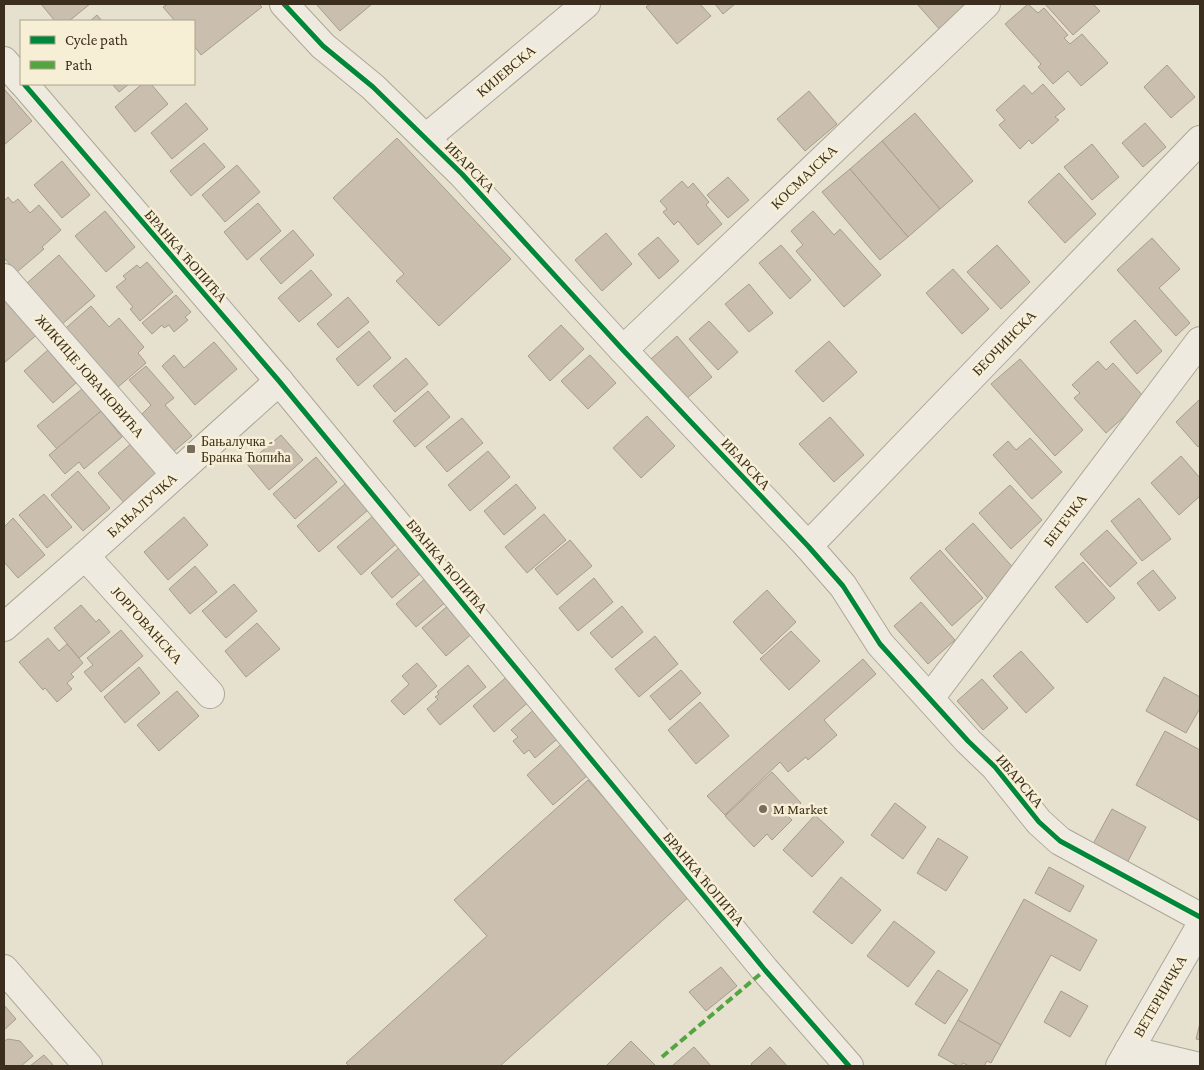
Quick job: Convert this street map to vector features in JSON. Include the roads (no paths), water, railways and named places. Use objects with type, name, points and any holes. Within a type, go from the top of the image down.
[{"type":"street","name":"ИБАРСКА","points":[[284,4],[324,46],[373,88],[469,182],[623,350],[808,546],[843,586],[880,644],[968,741],[995,767],[1039,822],[1060,840],[1200,917]]},
{"type":"street","name":"КИЈЕВСКА","points":[[426,138],[586,4]]},
{"type":"street","name":"КОСМАЈСКА","points":[[623,350],[986,4]]},
{"type":"street","name":"БРАНКА ЋОПИЋА","points":[[4,61],[20,80]]},
{"type":"street","name":"БРАНКА ЋОПИЋА","points":[[25,85],[279,380],[765,970],[849,1066]]},
{"type":"street","name":"БЕОЧИНСКА","points":[[808,546],[1200,140]]},
{"type":"street","name":"ЖИКИЦЕ ЈОВАНОВИЋА","points":[[4,278],[175,474]]},
{"type":"street","name":"БЕГЕЧКА","points":[[930,698],[1200,341]]},
{"type":"street","name":"БАЊАЛУЧКА","points":[[4,627],[279,380]]},
{"type":"street","name":"ЈОРГОВАНСКА","points":[[85,556],[210,694]]},
{"type":"street","name":"ВЕТЕРНИЧКА","points":[[1124,1058],[1200,926]]},
{"type":"street","points":[[4,969],[88,1066]]},
{"type":"street","points":[[1124,1058],[1196,1066]]},
{"type":"place","name":"Бањалучка - Бранка Ћопића","points":[[191,449]]},
{"type":"place","name":"M Market","points":[[763,809]]}]
